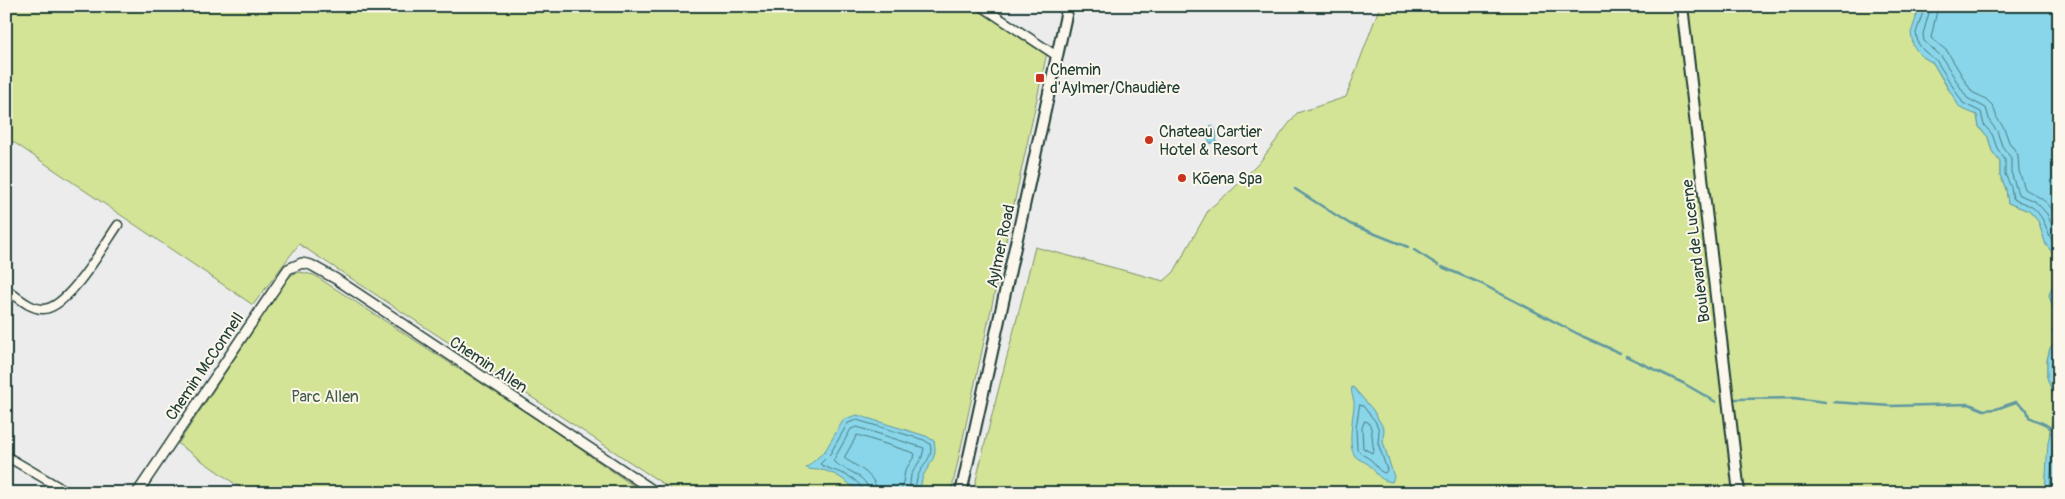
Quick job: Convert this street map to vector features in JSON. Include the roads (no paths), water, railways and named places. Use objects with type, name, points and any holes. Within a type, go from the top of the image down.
[{"type":"main road","name":"Aylmer Road","points":[[960,493],[1068,6]]},
{"type":"main road","name":"Boulevard de Lucerne","points":[[1682,6],[1739,493]]},
{"type":"street","points":[[981,6],[1057,56]]},
{"type":"street","points":[[6,289],[33,306],[43,309],[60,303],[76,286],[118,225]]},
{"type":"street","name":"Chemin McConnell","points":[[137,493],[288,270],[302,263]]},
{"type":"street","name":"Chemin Allen","points":[[302,263],[311,264],[336,279],[657,493]]},
{"type":"street","points":[[6,456],[68,493]]},
{"type":"water","points":[[1920,6],[2059,6],[2059,270],[2057,258],[2046,245],[2038,221],[2029,211],[2008,203],[2006,189],[2000,175],[2000,162],[1992,151],[1988,137],[1979,127],[1977,115],[1960,108],[1933,63],[1920,55],[1913,45],[1911,33]]},
{"type":"water","points":[[1211,125],[1217,135],[1216,143],[1211,142],[1211,144],[1207,138],[1212,134],[1208,133]]},
{"type":"water","points":[[2059,270],[2059,493],[2045,493],[2048,442],[2057,407],[2047,377],[2047,361],[2050,348],[2056,341],[2052,332],[2057,321],[2049,295]]},
{"type":"water","points":[[1352,387],[1373,410],[1384,429],[1383,442],[1394,477],[1392,482],[1380,477],[1368,464],[1356,457],[1353,452],[1351,446],[1354,403]]},
{"type":"water","points":[[857,415],[926,436],[934,441],[934,456],[923,476],[920,493],[860,493],[844,480],[831,473],[806,468],[825,451],[844,419]]},
{"type":"waterway","points":[[1295,189],[1350,224],[1408,247]]},
{"type":"waterway","points":[[1414,250],[1438,265]]},
{"type":"waterway","points":[[1442,267],[1480,283],[1584,337],[1620,353]]},
{"type":"waterway","points":[[1626,356],[1683,383],[1716,402]]},
{"type":"waterway","points":[[1736,399],[1794,398],[1825,402]]},
{"type":"waterway","points":[[1833,402],[1891,406],[1969,404],[1984,410],[1996,409],[2016,402],[2027,410],[2029,417],[2046,424],[2050,428]]},
{"type":"place","name":"Chemin d'Aylmer/Chaudière","points":[[1040,78]]},
{"type":"place","name":"Chateau Cartier Hotel & Resort","points":[[1149,140]]},
{"type":"place","name":"Kōena Spa","points":[[1182,178]]},
{"type":"park label","name":"Parc Allen","points":[[325,396]]}]
